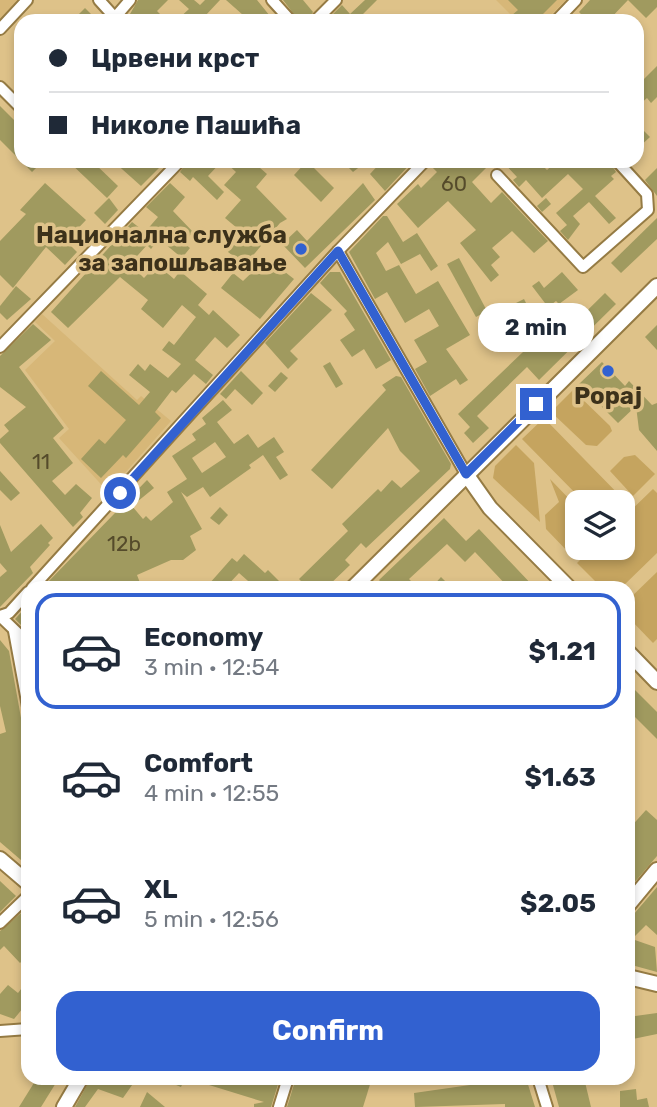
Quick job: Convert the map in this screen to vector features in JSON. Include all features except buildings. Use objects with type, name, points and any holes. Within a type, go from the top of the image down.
[{"type":"street","points":[[0,29],[27,0]]},
{"type":"street","points":[[99,0],[110,14]]},
{"type":"street","points":[[271,0],[284,14]]},
{"type":"street","points":[[323,14],[336,0]]},
{"type":"street","points":[[563,14],[576,0]]},
{"type":"street","points":[[0,87],[14,101]]},
{"type":"street","points":[[0,347],[173,168]]},
{"type":"street","points":[[38,581],[338,251],[417,168]]},
{"type":"street","points":[[497,175],[583,267],[648,210],[650,201],[623,168]]},
{"type":"street","points":[[338,251],[466,474],[490,508],[562,581]]},
{"type":"street","points":[[360,581],[657,286]]},
{"type":"street","points":[[21,600],[12,610],[0,616],[21,637]]},
{"type":"street","points":[[14,631],[21,669]]},
{"type":"street","points":[[635,659],[657,682]]},
{"type":"street","points":[[0,859],[21,877]]},
{"type":"street","points":[[635,897],[657,870]]},
{"type":"street","points":[[0,923],[21,903]]},
{"type":"street","points":[[635,979],[657,984]]},
{"type":"street","points":[[0,1031],[21,1030]]},
{"type":"street","points":[[64,1107],[77,1085]]},
{"type":"street","points":[[279,1107],[286,1085]]},
{"type":"street","points":[[540,1085],[547,1107]]},
{"type":"shaded area","points":[[0,0],[19,0],[0,20]]},
{"type":"shaded area","points":[[496,0],[566,0],[552,14],[510,14]]},
{"type":"shaded area","points":[[42,314],[137,400],[141,396],[171,421],[108,492],[59,438],[69,429],[25,370],[55,341],[35,322]]},
{"type":"shaded area","points":[[573,390],[610,426],[612,431],[597,446],[586,445],[551,412]]},
{"type":"shaded area","points":[[544,418],[614,490],[572,490],[522,439]]},
{"type":"shaded area","points":[[516,445],[534,463],[540,522],[493,478],[495,466]]},
{"type":"shaded area","points":[[635,455],[655,474],[635,494],[635,490],[627,490],[610,471],[624,457]]},
{"type":"shaded area","points":[[550,479],[565,495],[565,549],[546,529],[545,515],[559,502]]},
{"type":"shaded area","points":[[653,489],[657,493],[657,553],[628,581],[595,581],[577,563],[580,560],[635,560],[635,506]]},
{"type":"shaded area","points":[[657,572],[657,639],[653,643],[635,624],[635,593]]},
{"type":"place","name":"Национална служба за запошљавање","points":[[301,249]]},
{"type":"place","name":"Popaj","points":[[608,371]]},
{"type":"route","points":[[120,493],[338,251],[466,474],[536,404]]}]
